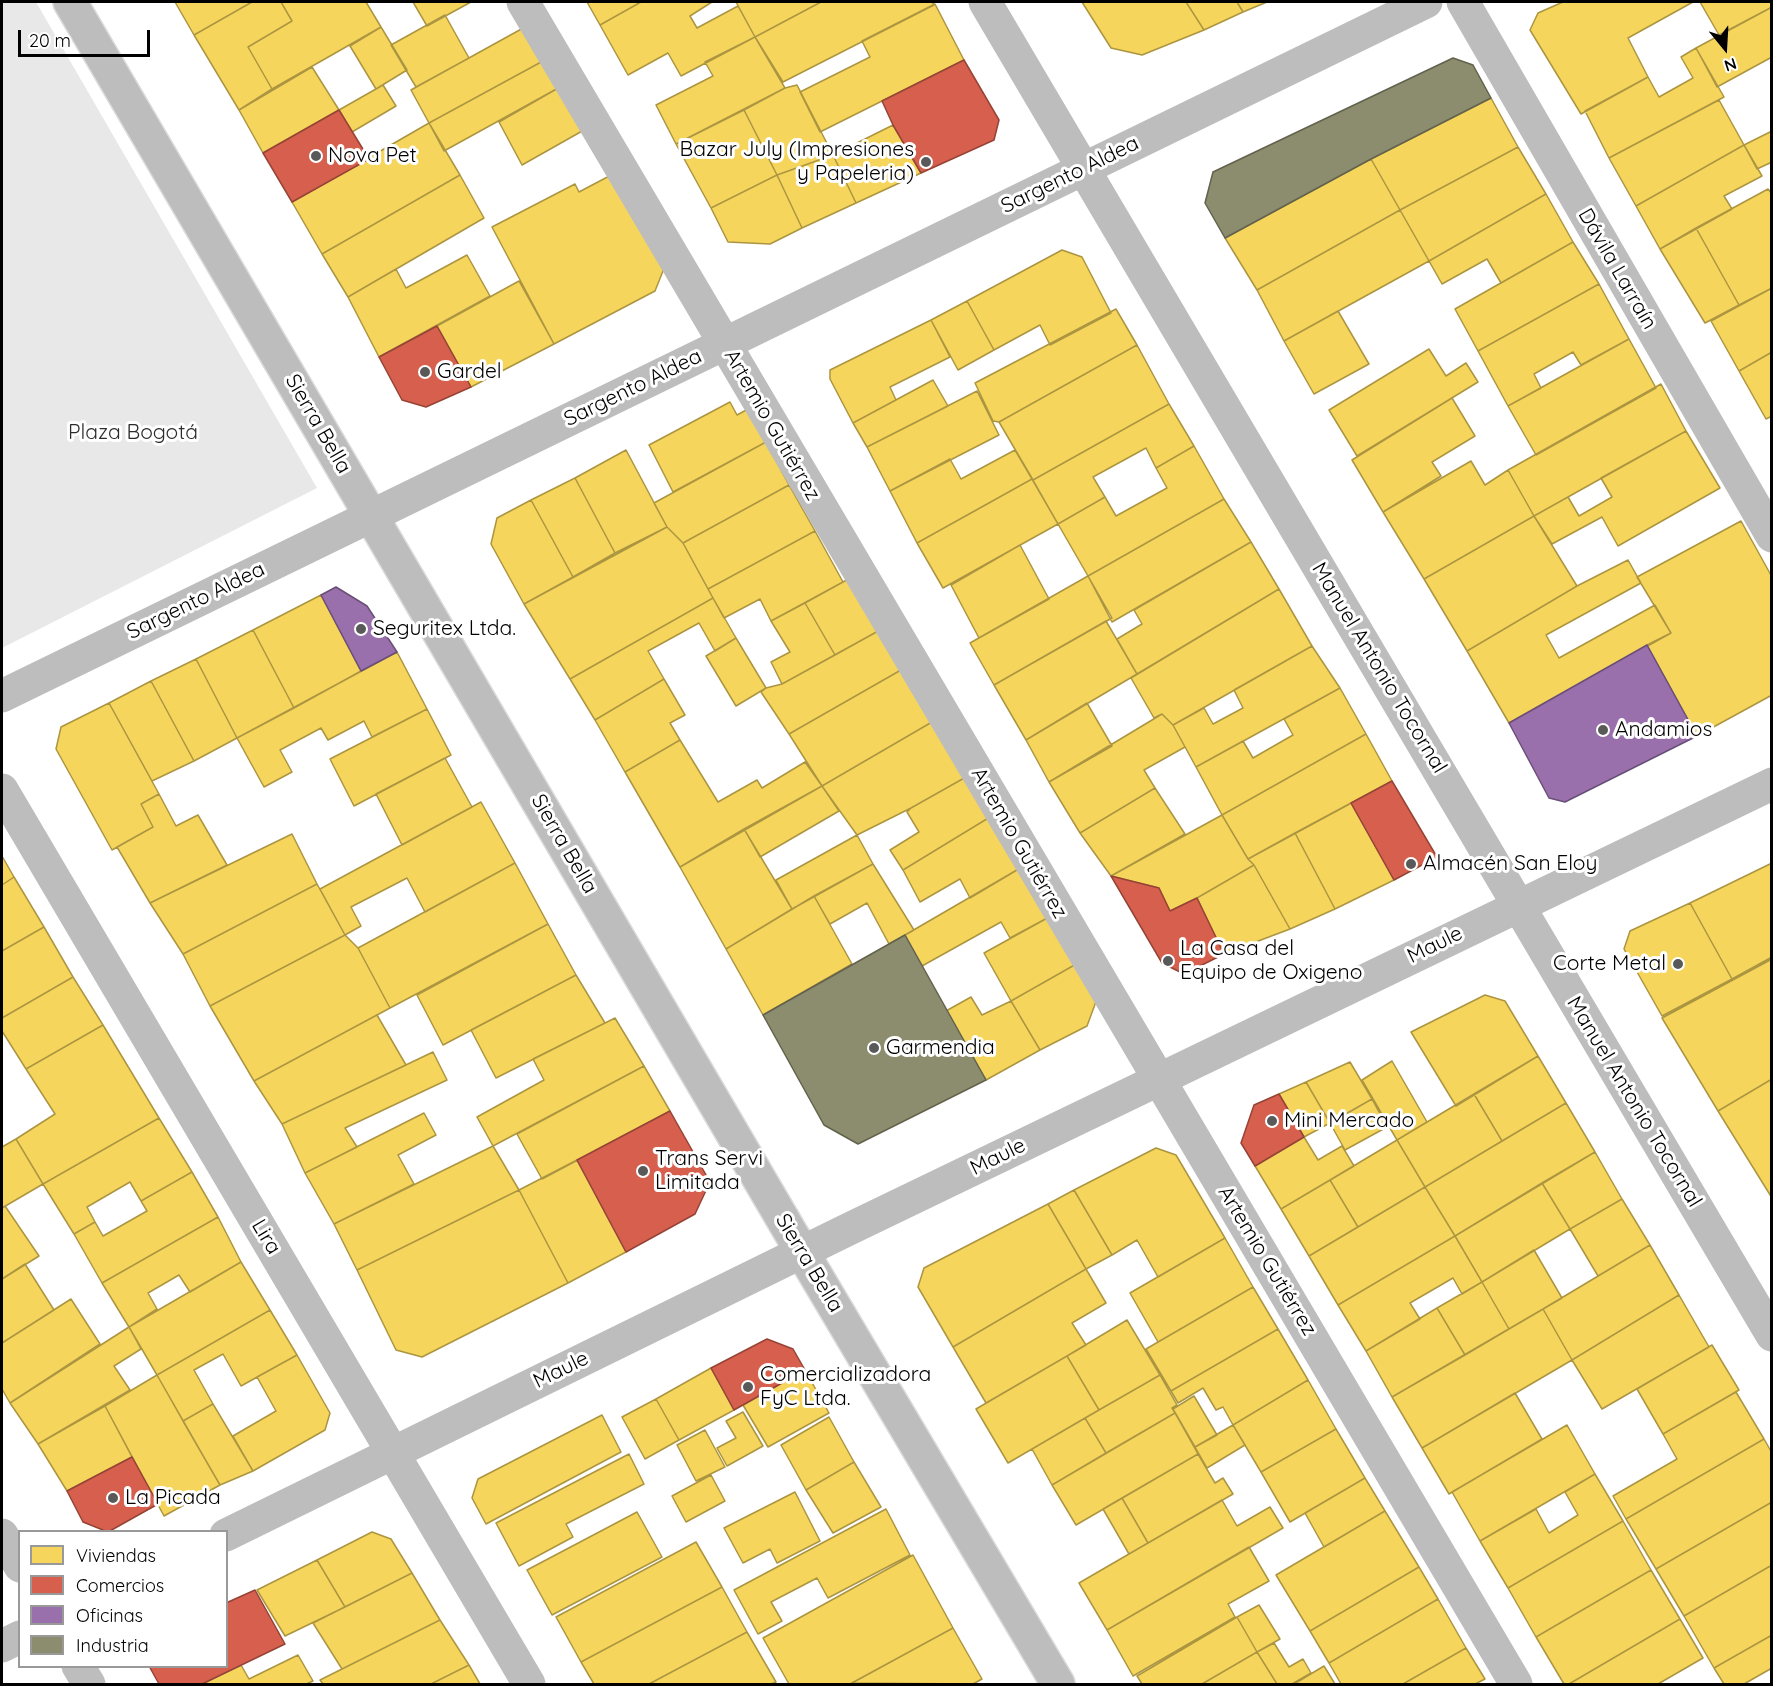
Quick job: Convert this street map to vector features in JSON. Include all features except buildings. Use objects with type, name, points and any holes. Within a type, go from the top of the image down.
[{"type":"street","name":"Sierra Bella","points":[[70,2],[802,1252],[1058,1684]]},
{"type":"street","name":"Artemio Gutiérrez","points":[[523,2],[1516,1684]]},
{"type":"street","name":"Manuel Antonio Tocornal","points":[[985,2],[1772,1335]]},
{"type":"street","name":"Sargento Aldea","points":[[2,696],[1426,2]]},
{"type":"street","name":"Dávila Larraín","points":[[1463,2],[1772,536]]},
{"type":"street","name":"Maule","points":[[228,1534],[1158,1079],[1772,784]]},
{"type":"street","name":"Lira","points":[[2,790],[529,1684]]},
{"type":"street","points":[[2,1535],[18,1563]]},
{"type":"street","points":[[2,1646],[18,1638]]},
{"type":"street","points":[[79,1668],[89,1684]]},
{"type":"green space","name":"Plaza Bogotá","points":[[2,2],[36,2],[317,488],[2,648]]},
{"type":"place","name":"Nova Pet","points":[[316,156]]},
{"type":"place","name":"Bazar July (Impresiones y Papeleria)","points":[[926,162]]},
{"type":"place","name":"Gardel","points":[[425,372]]},
{"type":"place","name":"Seguritex Ltda.","points":[[361,629]]},
{"type":"place","name":"Andamios","points":[[1603,730]]},
{"type":"place","name":"Almacén San Eloy","points":[[1411,864]]},
{"type":"place","name":"La Casa del Equipo de Oxigeno","points":[[1168,961]]},
{"type":"place","name":"Corte Metal","points":[[1678,964]]},
{"type":"place","name":"Garmendia","points":[[874,1048]]},
{"type":"place","name":"Mini Mercado","points":[[1272,1121]]},
{"type":"place","name":"Trans Servi Limitada","points":[[643,1171]]},
{"type":"place","name":"Comercializadora FyC Ltda.","points":[[748,1387]]},
{"type":"place","name":"La Picada","points":[[113,1498]]}]
